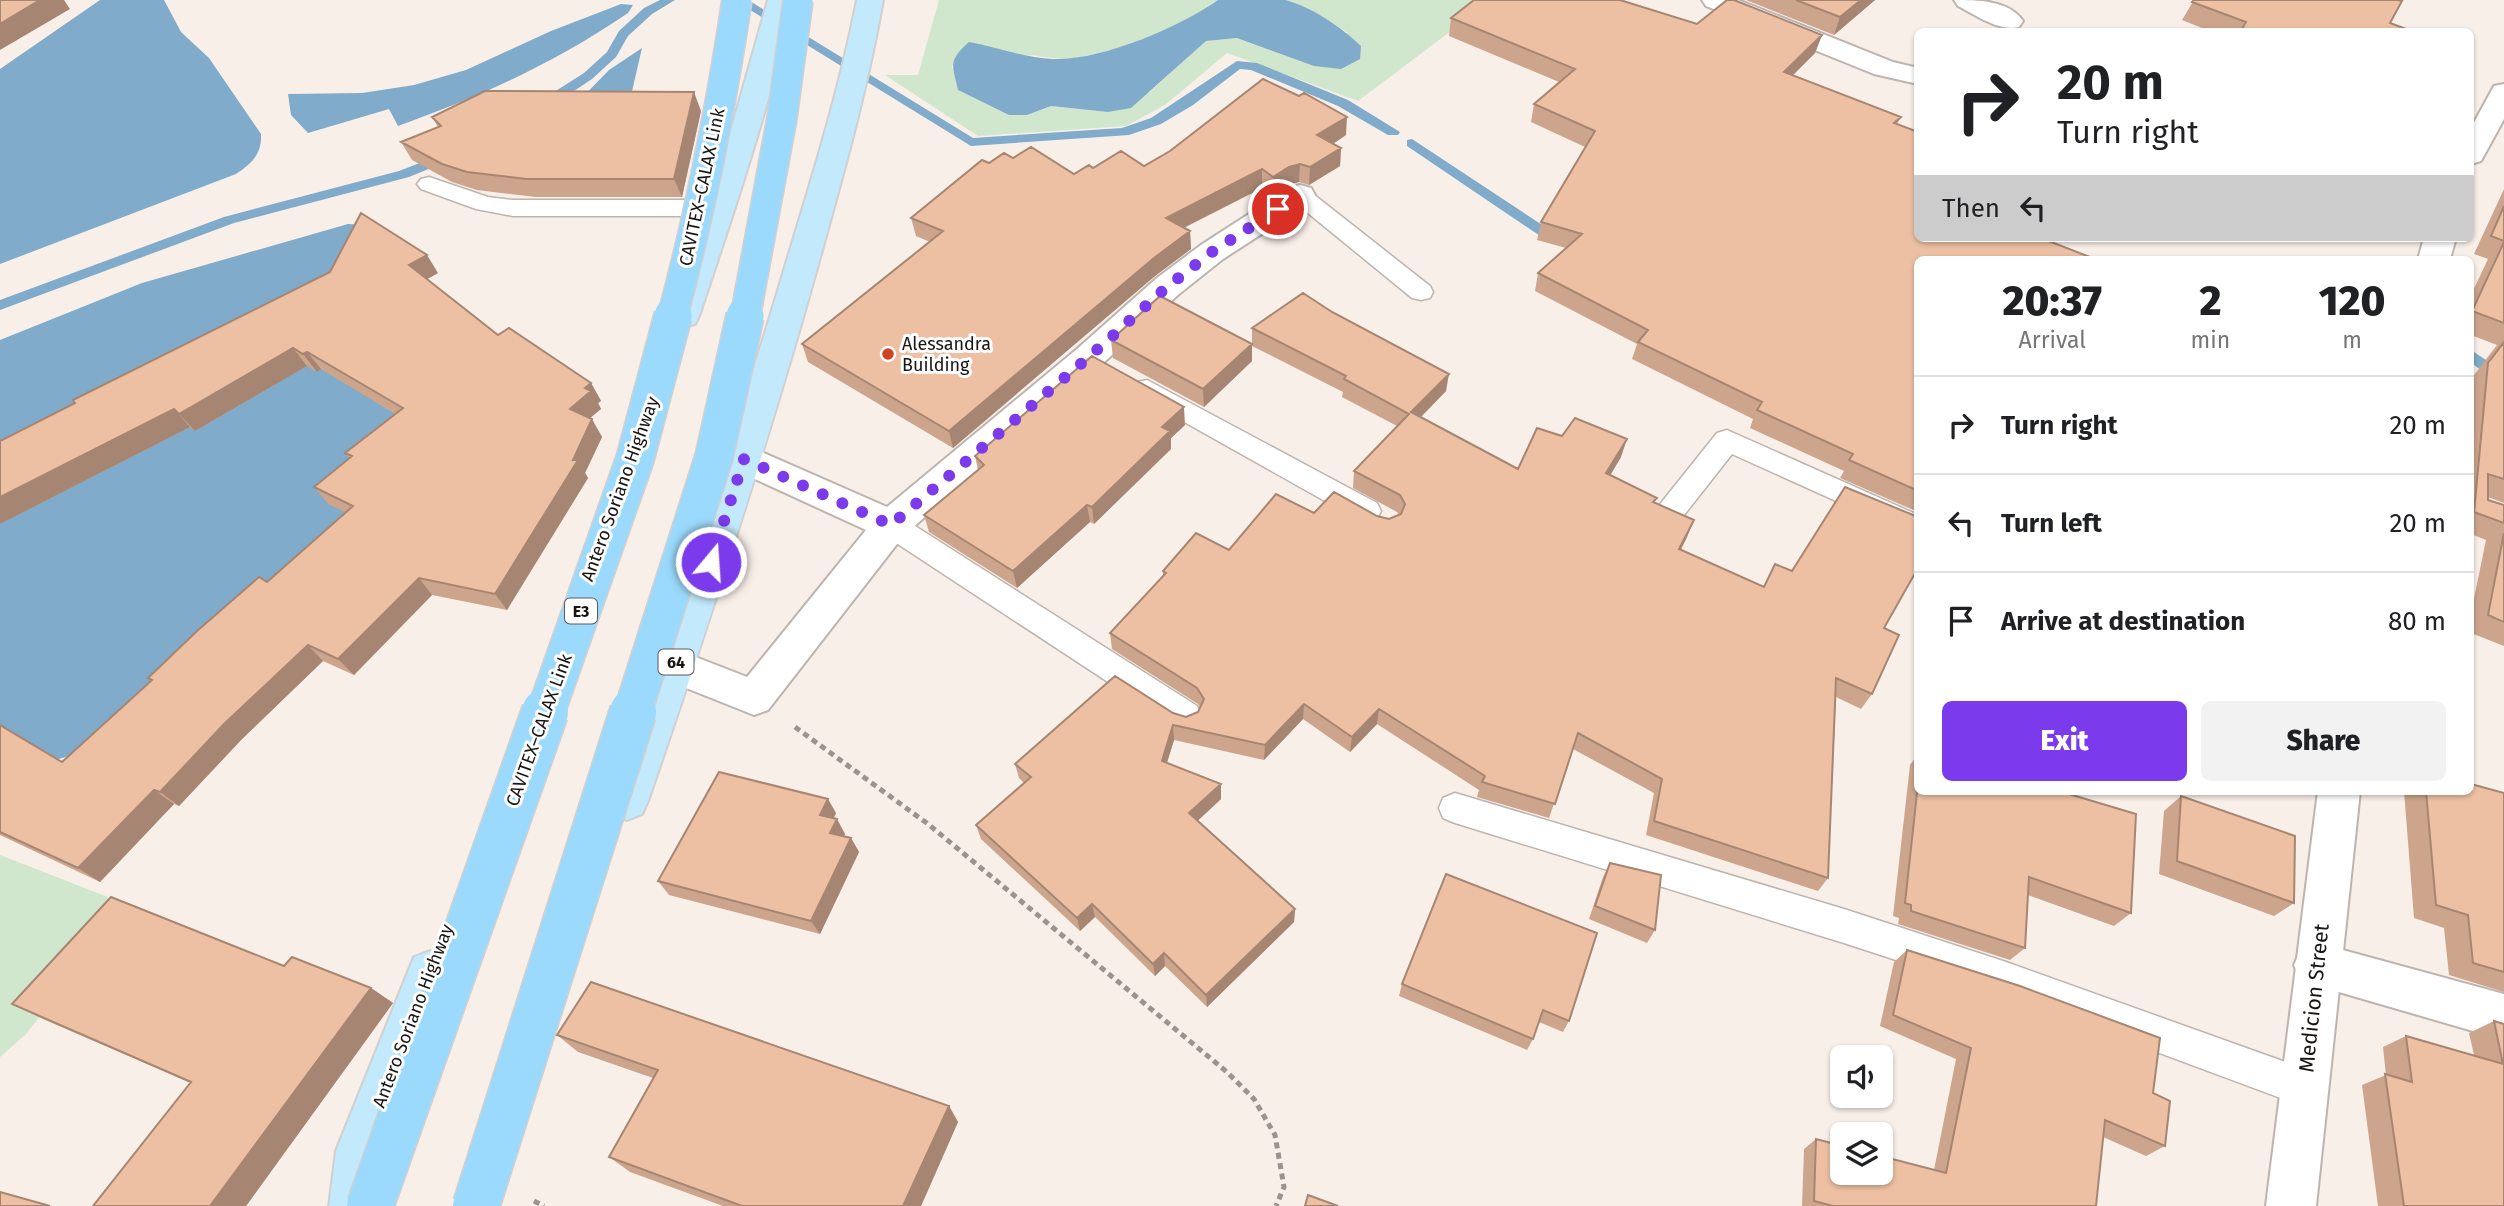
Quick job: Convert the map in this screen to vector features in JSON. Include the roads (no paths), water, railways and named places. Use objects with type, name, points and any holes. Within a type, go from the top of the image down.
[{"type":"highway","name":"CAVITEX–CALAX Link","points":[[370,1206],[635,459],[688,258],[727,65],[737,0]]},
{"type":"highway","points":[[477,1206],[714,457],[756,267],[782,118],[787,1]]},
{"type":"main road","name":"64","points":[[459,1206],[481,1179],[592,901],[674,666],[773,367],[862,48],[870,0]]},
{"type":"main road","name":"Antero Soriano Highway","points":[[354,1206],[361,1151],[471,866],[598,551],[721,208],[787,1]]},
{"type":"street","points":[[1715,0],[1884,68],[1914,75]]},
{"type":"street","points":[[1967,0],[2011,20]]},
{"type":"street","points":[[2474,149],[2504,92]]},
{"type":"street","points":[[674,666],[754,698],[891,525],[1109,368],[1168,286],[1212,252],[1300,195]]},
{"type":"street","points":[[744,459],[891,525]]},
{"type":"street","name":"Medicion Street","points":[[2291,1206],[2338,795]]},
{"type":"street","points":[[2317,965],[2504,1017]]},
{"type":"lane","points":[[429,184],[484,204],[513,208],[721,208]]},
{"type":"lane","points":[[1300,195],[1421,292]]},
{"type":"lane","points":[[1109,368],[1386,522]]},
{"type":"lane","points":[[1671,511],[1727,440],[1914,525]]},
{"type":"lane","points":[[891,525],[1186,716]]},
{"type":"lane","points":[[1455,808],[1844,926],[1981,971],[2305,1088]]},
{"type":"water","points":[[100,0],[164,0],[181,32],[209,58],[261,134],[258,153],[236,174],[0,264],[0,69]]},
{"type":"water","points":[[1218,0],[1285,0],[1305,7],[1326,18],[1361,46],[1360,59],[1341,69],[1314,66],[1237,38],[1206,41],[1131,108],[1108,112],[1051,106],[1027,115],[1009,115],[958,90],[953,63],[969,42],[1032,57],[1072,58],[1139,40],[1183,21]]},
{"type":"water","points":[[621,4],[633,5],[628,13],[545,63],[488,90],[398,126],[389,109],[308,133],[291,115],[288,94],[362,93],[414,85],[466,70],[551,31]]},
{"type":"water","points":[[642,48],[624,126],[571,109],[609,70]]},
{"type":"water","points":[[348,224],[372,225],[367,257],[0,461],[0,340],[142,283]]},
{"type":"water","points":[[322,329],[469,427],[73,755],[19,770],[0,771],[0,499]]},
{"type":"waterway","points":[[545,104],[588,76],[612,54],[623,34],[648,11],[669,0]]},
{"type":"waterway","points":[[740,0],[971,142],[1124,132],[1156,121],[1188,102],[1237,65],[1253,66],[1343,103],[1393,132]]},
{"type":"waterway","points":[[1412,143],[1557,241]]},
{"type":"waterway","points":[[0,305],[229,220],[404,174],[443,158]]},
{"type":"waterway","points":[[2474,357],[2504,380]]},
{"type":"place","name":"Alessandra Building","points":[[888,354]]}]
